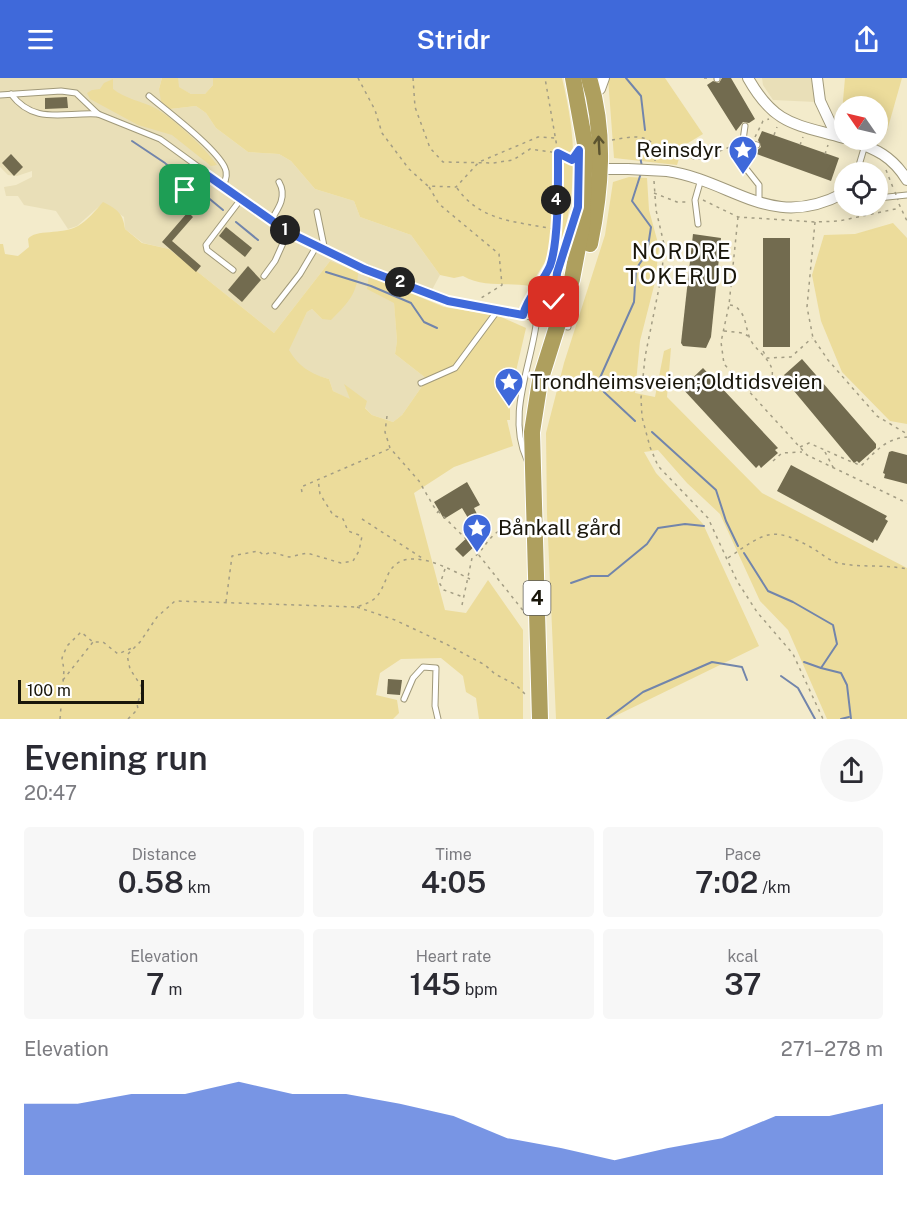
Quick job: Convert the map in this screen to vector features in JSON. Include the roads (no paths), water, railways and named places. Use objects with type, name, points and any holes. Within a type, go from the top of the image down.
[{"type":"highway","name":"4","points":[[540,719],[535,472],[532,432],[537,396],[563,326],[579,246],[586,164],[599,133],[587,90],[573,78]]},
{"type":"street","points":[[587,90],[601,87],[604,78]]},
{"type":"street","points":[[748,78],[764,104],[779,117],[834,135]]},
{"type":"street","points":[[817,78],[820,101],[834,130]]},
{"type":"street","points":[[875,150],[891,158],[907,180]]},
{"type":"street","points":[[586,164],[667,171],[701,179],[758,204],[782,207],[810,206],[834,197]]},
{"type":"lane","points":[[0,95],[61,91],[76,93],[98,114],[160,139],[288,232],[316,247],[448,301],[537,318],[563,326]]},
{"type":"lane","points":[[11,94],[25,111],[43,115],[98,114]]},
{"type":"lane","points":[[149,96],[219,159],[225,167],[227,176],[223,186]]},
{"type":"lane","points":[[745,126],[740,161],[759,185],[758,204]]},
{"type":"lane","points":[[743,141],[756,145]]},
{"type":"lane","points":[[175,195],[204,173]]},
{"type":"lane","points":[[698,224],[695,200],[701,179]]},
{"type":"lane","points":[[271,220],[279,209],[283,193],[279,182]]},
{"type":"lane","points":[[888,197],[907,195]]},
{"type":"lane","points":[[233,270],[207,250],[206,245],[241,199]]},
{"type":"lane","points":[[318,212],[325,251]]},
{"type":"lane","points":[[264,276],[275,261],[288,232]]},
{"type":"lane","points":[[275,306],[300,274],[316,247]]},
{"type":"lane","points":[[421,383],[455,369],[498,310]]},
{"type":"lane","points":[[535,472],[522,448],[518,425],[519,404],[537,318]]},
{"type":"lane","points":[[404,699],[423,667],[436,668],[434,697],[438,719]]},
{"type":"waterway","points":[[626,78],[641,96],[645,130]]},
{"type":"waterway","points":[[132,141],[165,163]]},
{"type":"waterway","points":[[642,167],[640,156],[643,145]]},
{"type":"waterway","points":[[166,164],[182,177]]},
{"type":"waterway","points":[[635,421],[604,392],[599,380],[634,302],[636,269],[647,253],[651,227],[632,201],[641,173]]},
{"type":"waterway","points":[[200,191],[223,210]]},
{"type":"waterway","points":[[236,222],[258,240]]},
{"type":"waterway","points":[[326,272],[371,286],[411,303],[424,322],[437,328]]},
{"type":"waterway","points":[[652,432],[716,490],[726,521],[738,546]]},
{"type":"waterway","points":[[571,583],[591,576],[608,576],[647,544],[658,528],[685,524],[704,526]]},
{"type":"waterway","points":[[744,553],[768,591],[793,602],[833,625],[837,644],[821,668],[841,673],[847,685],[851,719]]},
{"type":"waterway","points":[[607,719],[643,692],[712,662],[742,667],[747,680]]},
{"type":"waterway","points":[[804,662],[821,668]]},
{"type":"waterway","points":[[781,676],[798,688],[815,719]]},
{"type":"waterway","points":[[841,719],[849,717]]},
{"type":"place","name":"Reinsdyr","points":[[743,176]]},
{"type":"place","name":"Trondheimsveien;Oldtidsveien","points":[[509,408]]},
{"type":"place","name":"Bånkall gård","points":[[477,554]]},
{"type":"district","name":"NORDRE TOKERUD","points":[[682,264]]}]
